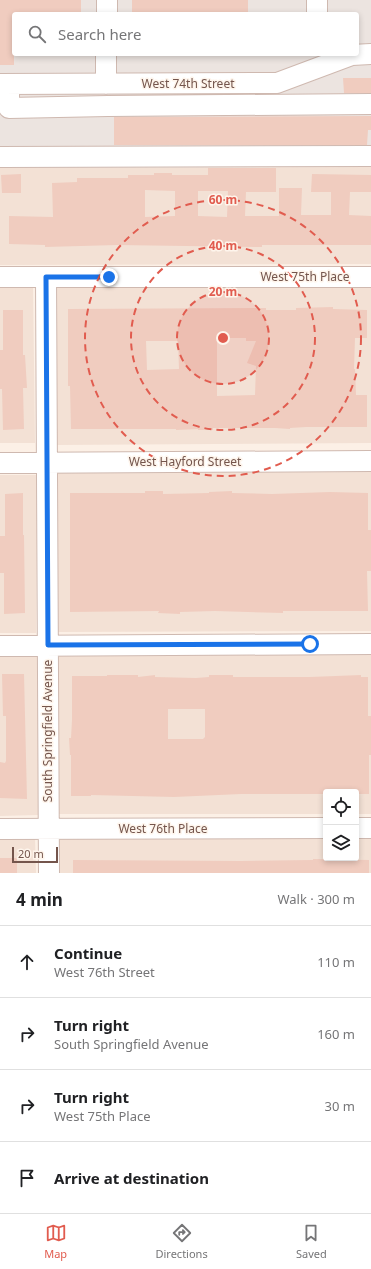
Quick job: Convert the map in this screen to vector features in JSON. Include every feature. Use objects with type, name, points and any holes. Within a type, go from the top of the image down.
[{"type":"street","points":[[107,0],[107,12]]},
{"type":"street","points":[[317,0],[318,12]]},
{"type":"street","name":"West 74th Street","points":[[359,54],[371,54]]},
{"type":"street","points":[[106,56],[106,84]]},
{"type":"street","name":"West 74th Street","points":[[4,84],[277,83],[318,61],[342,56]]},
{"type":"street","points":[[4,84],[9,108],[371,104]]},
{"type":"street","points":[[0,157],[371,156]]},
{"type":"street","name":"West 75th Place","points":[[0,277],[371,277]]},
{"type":"street","name":"South Springfield Avenue","points":[[46,277],[49,873]]},
{"type":"street","name":"West Hayford Street","points":[[0,463],[371,461]]},
{"type":"street","points":[[0,646],[371,644]]},
{"type":"street","name":"West 76th Place","points":[[0,829],[323,828]]},
{"type":"street","points":[[359,828],[371,828]]},
{"type":"shaded area","points":[[0,0],[371,0],[371,167],[0,168]]},
{"type":"shaded area","points":[[371,167],[371,264],[0,265],[0,168]]},
{"type":"shaded area","points":[[0,284],[33,284],[35,443],[0,443]]},
{"type":"shaded area","points":[[57,284],[371,284],[371,443],[57,445]]},
{"type":"shaded area","points":[[371,472],[371,631],[58,632],[58,473]]},
{"type":"shaded area","points":[[0,475],[37,475],[36,633],[0,633]]},
{"type":"shaded area","points":[[0,653],[38,653],[38,815],[0,816]]},
{"type":"shaded area","points":[[59,653],[371,653],[371,814],[359,814],[359,789],[323,789],[323,814],[58,814]]},
{"type":"shaded area","points":[[0,837],[35,837],[36,873],[0,873]]},
{"type":"shaded area","points":[[59,837],[323,837],[323,861],[359,861],[359,837],[371,837],[371,873],[59,873]]},
{"type":"building","points":[[0,0],[81,0],[81,12],[12,12],[12,56],[14,56],[14,65],[0,65]]},
{"type":"building","points":[[132,0],[248,0],[248,12],[132,12]]},
{"type":"building","points":[[343,78],[371,78],[371,93],[344,93]]},
{"type":"building","points":[[371,116],[371,130],[368,130],[367,145],[114,145],[114,117]]},
{"type":"building","points":[[208,168],[276,168],[276,192],[246,192],[245,216],[279,216],[279,188],[302,188],[301,215],[331,215],[331,192],[311,192],[312,174],[371,175],[371,192],[350,192],[349,215],[371,216],[371,245],[262,245],[262,247],[117,245],[45,247],[45,245],[9,244],[9,216],[53,217],[52,183],[77,182],[77,178],[128,178],[128,175],[154,175],[154,173],[172,173],[172,175],[208,175]],"holes":[[[145,190],[175,191],[175,216],[145,217]],[[198,191],[228,191],[227,217],[198,216]]]},
{"type":"building","points":[[21,174],[21,193],[2,193],[1,175]]},
{"type":"building","points":[[333,307],[333,309],[367,310],[367,338],[355,338],[354,369],[356,395],[367,395],[367,427],[306,427],[290,429],[213,428],[213,430],[71,429],[70,386],[68,386],[68,309],[266,308],[266,310],[296,310],[296,308]],"holes":[[[217,338],[246,338],[246,341],[256,341],[247,363],[256,366],[255,395],[217,396]],[[146,341],[178,341],[179,369],[147,370]]]},
{"type":"building","points":[[3,310],[23,310],[23,355],[25,355],[27,388],[23,388],[24,429],[3,430],[2,389],[0,389],[0,350],[3,350]]},
{"type":"building","points":[[145,491],[163,491],[163,494],[232,491],[232,493],[272,494],[330,492],[368,493],[368,530],[371,530],[371,571],[367,571],[368,611],[283,611],[283,613],[215,611],[180,612],[180,614],[158,613],[159,611],[70,612],[70,493],[145,493]]},
{"type":"building","points":[[23,493],[25,613],[4,614],[4,573],[0,573],[0,536],[5,536],[5,494]]},
{"type":"building","points":[[2,674],[24,674],[27,799],[0,798],[0,762],[5,763],[6,761],[6,716],[3,716]]},
{"type":"building","points":[[138,675],[138,677],[155,675],[155,677],[196,678],[209,677],[209,675],[233,675],[233,677],[310,677],[361,675],[361,677],[368,677],[368,716],[371,716],[369,794],[359,794],[359,789],[323,789],[323,794],[241,794],[174,797],[71,796],[71,755],[69,738],[71,738],[72,720],[72,676]],"holes":[[[168,709],[205,709],[205,737],[203,739],[168,739]]]},
{"type":"building","points":[[0,858],[17,858],[17,873],[0,873]]},
{"type":"building","points":[[73,860],[369,860],[369,873],[73,873]]},
{"type":"route","points":[[109,277],[46,277],[48,645],[310,644]]}]
